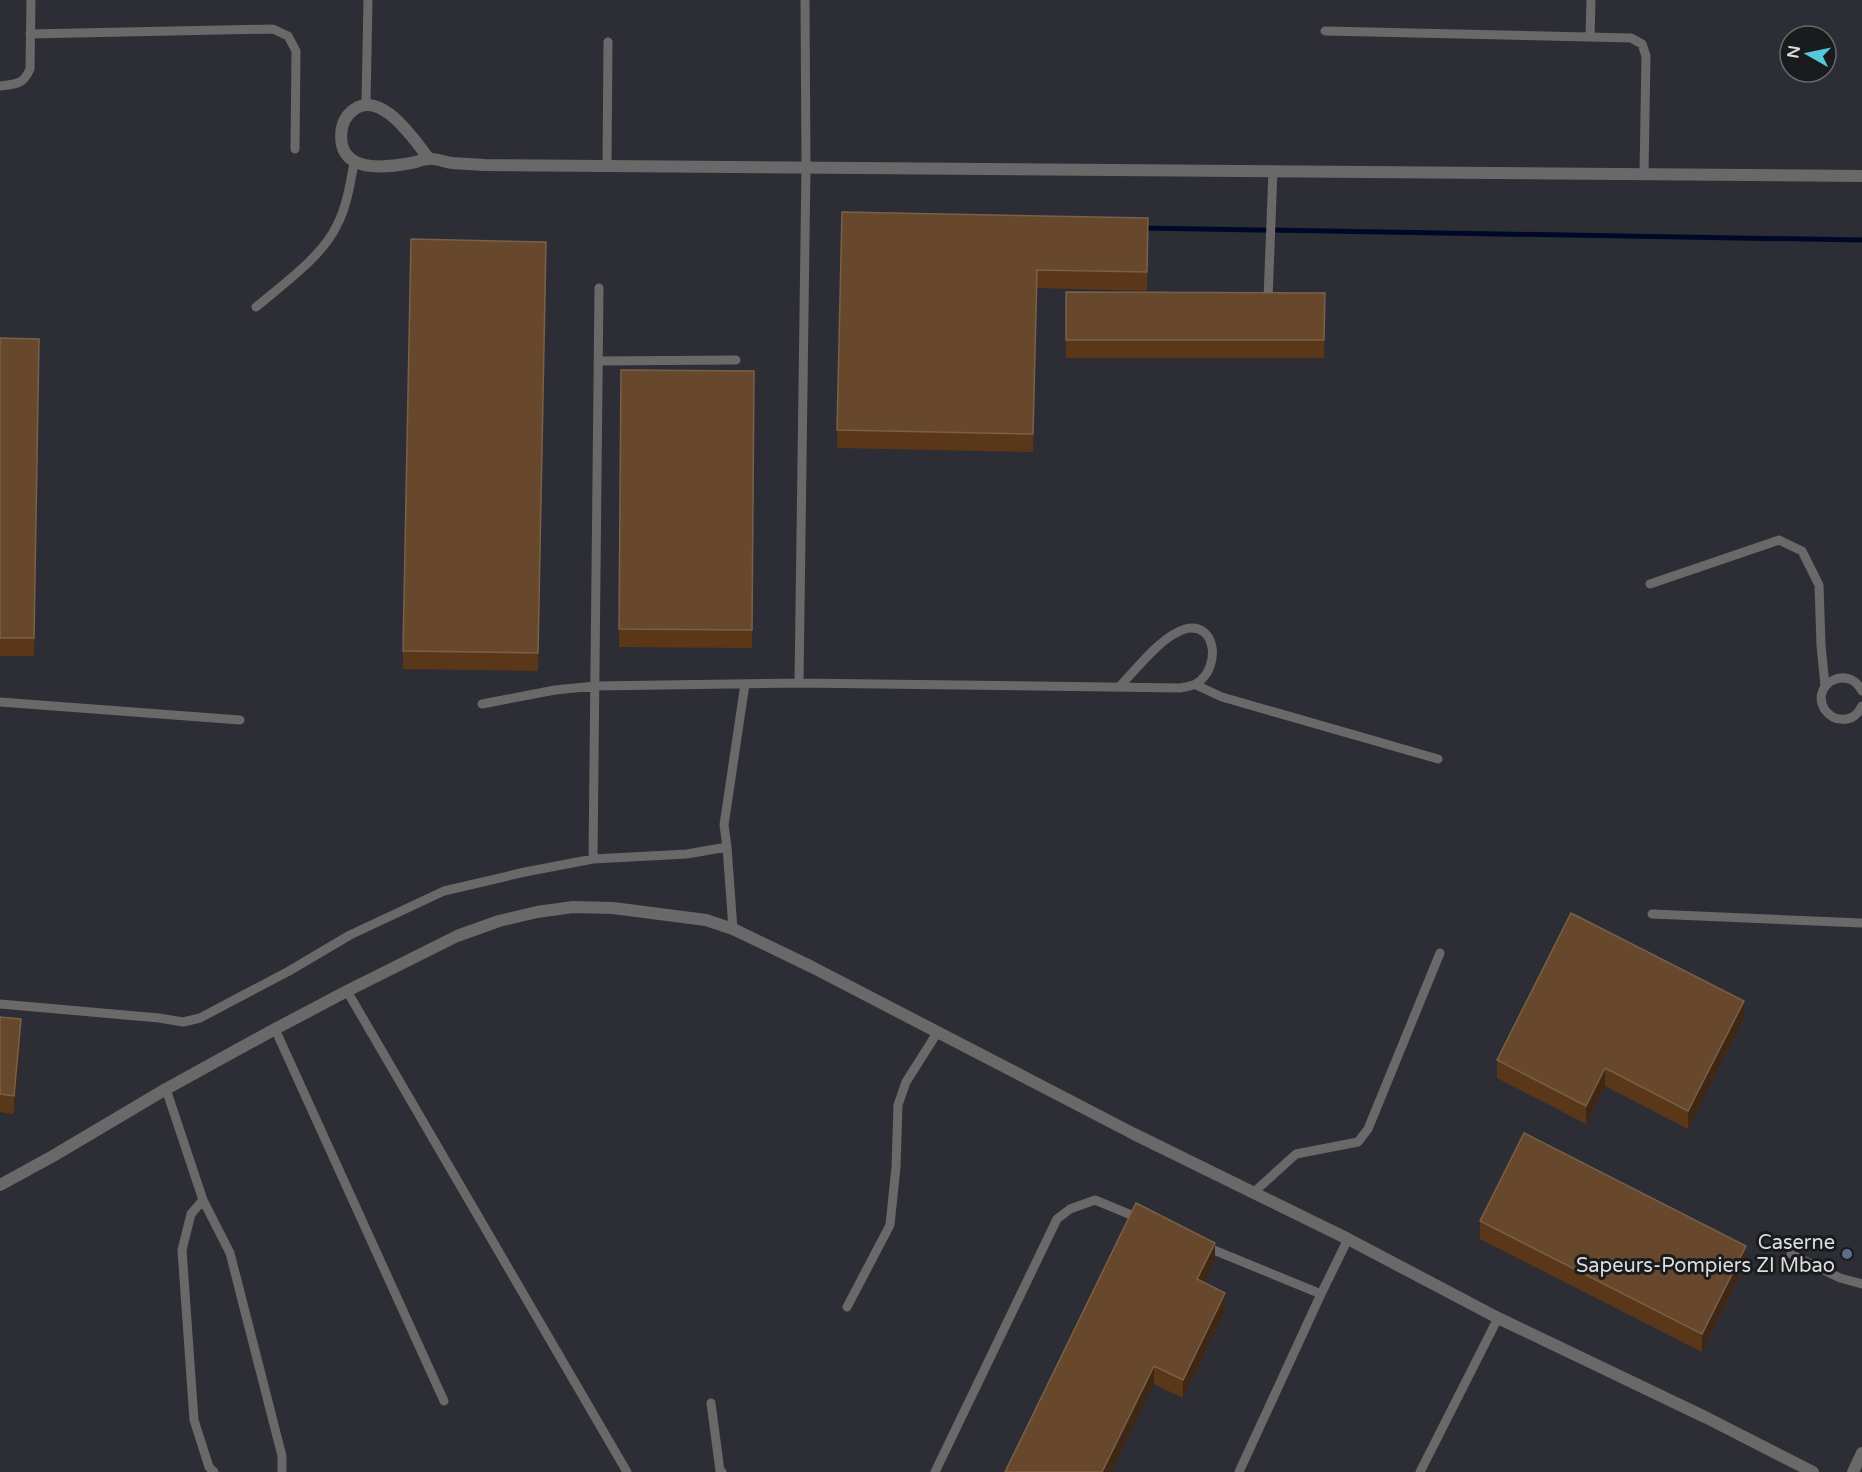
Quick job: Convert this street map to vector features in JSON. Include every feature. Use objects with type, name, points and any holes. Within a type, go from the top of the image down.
[{"type":"street","points":[[429,159],[411,134],[378,106],[366,104],[350,112],[342,124],[341,139],[344,152],[354,163],[383,166],[429,159],[484,165],[1862,176]]},
{"type":"street","points":[[0,1185],[275,1029],[457,936],[499,921],[573,907],[613,908],[706,920],[733,930],[812,967],[937,1033],[1348,1239],[1498,1318],[1813,1472]]},
{"type":"street","points":[[1853,1472],[1862,1453]]},
{"type":"lane","points":[[0,86],[15,85],[25,80],[30,69],[31,0]]},
{"type":"lane","points":[[366,104],[368,0]]},
{"type":"lane","points":[[800,683],[806,166],[805,0]]},
{"type":"lane","points":[[1590,37],[1591,0]]},
{"type":"lane","points":[[30,34],[273,29],[288,36],[296,51],[295,149]]},
{"type":"lane","points":[[1325,31],[1631,38],[1642,44],[1646,56],[1644,174]]},
{"type":"lane","points":[[607,165],[608,42]]},
{"type":"lane","points":[[256,307],[326,244],[337,226],[347,200],[354,163]]},
{"type":"lane","points":[[1268,299],[1273,170]]},
{"type":"lane","points":[[593,859],[599,288]]},
{"type":"lane","points":[[598,361],[736,360]]},
{"type":"lane","points":[[1650,584],[1779,540],[1802,551],[1819,585],[1825,686]]},
{"type":"lane","points":[[482,704],[555,690],[595,686],[800,683],[1180,688],[1196,685],[1208,674],[1213,650],[1209,639],[1203,632],[1193,628],[1173,635],[1119,687]]},
{"type":"lane","points":[[1862,691],[1859,686],[1846,678],[1831,681],[1825,686],[1821,695],[1822,705],[1827,714],[1836,719],[1846,720],[1855,716],[1862,707]]},
{"type":"lane","points":[[733,930],[724,825],[745,684]]},
{"type":"lane","points":[[1196,685],[1222,697],[1438,759]]},
{"type":"lane","points":[[0,702],[240,720]]},
{"type":"lane","points":[[0,1004],[159,1018],[183,1023],[200,1018],[290,971],[350,935],[444,891],[593,859],[687,854],[727,847]]},
{"type":"lane","points":[[1652,914],[1862,923]]},
{"type":"lane","points":[[1253,1192],[1296,1154],[1358,1142],[1368,1128],[1440,953]]},
{"type":"lane","points":[[347,991],[627,1472]]},
{"type":"lane","points":[[275,1029],[444,1401]]},
{"type":"lane","points":[[847,1307],[890,1225],[896,1167],[898,1105],[906,1082],[937,1033]]},
{"type":"lane","points":[[166,1089],[203,1200],[230,1254],[282,1456],[282,1472]]},
{"type":"lane","points":[[203,1200],[190,1214],[182,1250],[194,1420],[209,1467],[214,1472]]},
{"type":"lane","points":[[935,1472],[1057,1219],[1070,1209],[1095,1200],[1149,1223]]},
{"type":"lane","points":[[1239,1472],[1348,1239]]},
{"type":"lane","points":[[1192,1241],[1321,1294]]},
{"type":"lane","points":[[1791,1254],[1840,1278],[1862,1284]]},
{"type":"lane","points":[[1420,1472],[1498,1318]]},
{"type":"lane","points":[[711,1403],[720,1471],[722,1472]]},
{"type":"shaded area","points":[[0,0],[1862,0],[1862,1472],[0,1472]]},
{"type":"building","points":[[842,212],[1148,218],[1147,272],[1037,270],[1033,434],[837,430]]},
{"type":"building","points":[[411,239],[546,242],[538,653],[403,651]]},
{"type":"building","points":[[1066,292],[1325,293],[1324,340],[1066,340]]},
{"type":"building","points":[[0,338],[39,339],[34,638],[0,638]]},
{"type":"building","points":[[621,370],[754,371],[752,630],[619,629]]},
{"type":"building","points":[[1571,913],[1744,1001],[1688,1111],[1605,1068],[1586,1106],[1497,1060]]},
{"type":"building","points":[[0,1017],[21,1019],[14,1096],[0,1094]]},
{"type":"building","points":[[1524,1133],[1746,1246],[1702,1334],[1480,1221]]},
{"type":"building","points":[[1136,1203],[1215,1243],[1197,1279],[1225,1293],[1183,1380],[1154,1366],[1102,1472],[1005,1472]]},
{"type":"waterway","points":[[1143,228],[1862,240]]},
{"type":"place","name":"Caserne Sapeurs-Pompiers ZI Mbao","points":[[1847,1254]]}]
